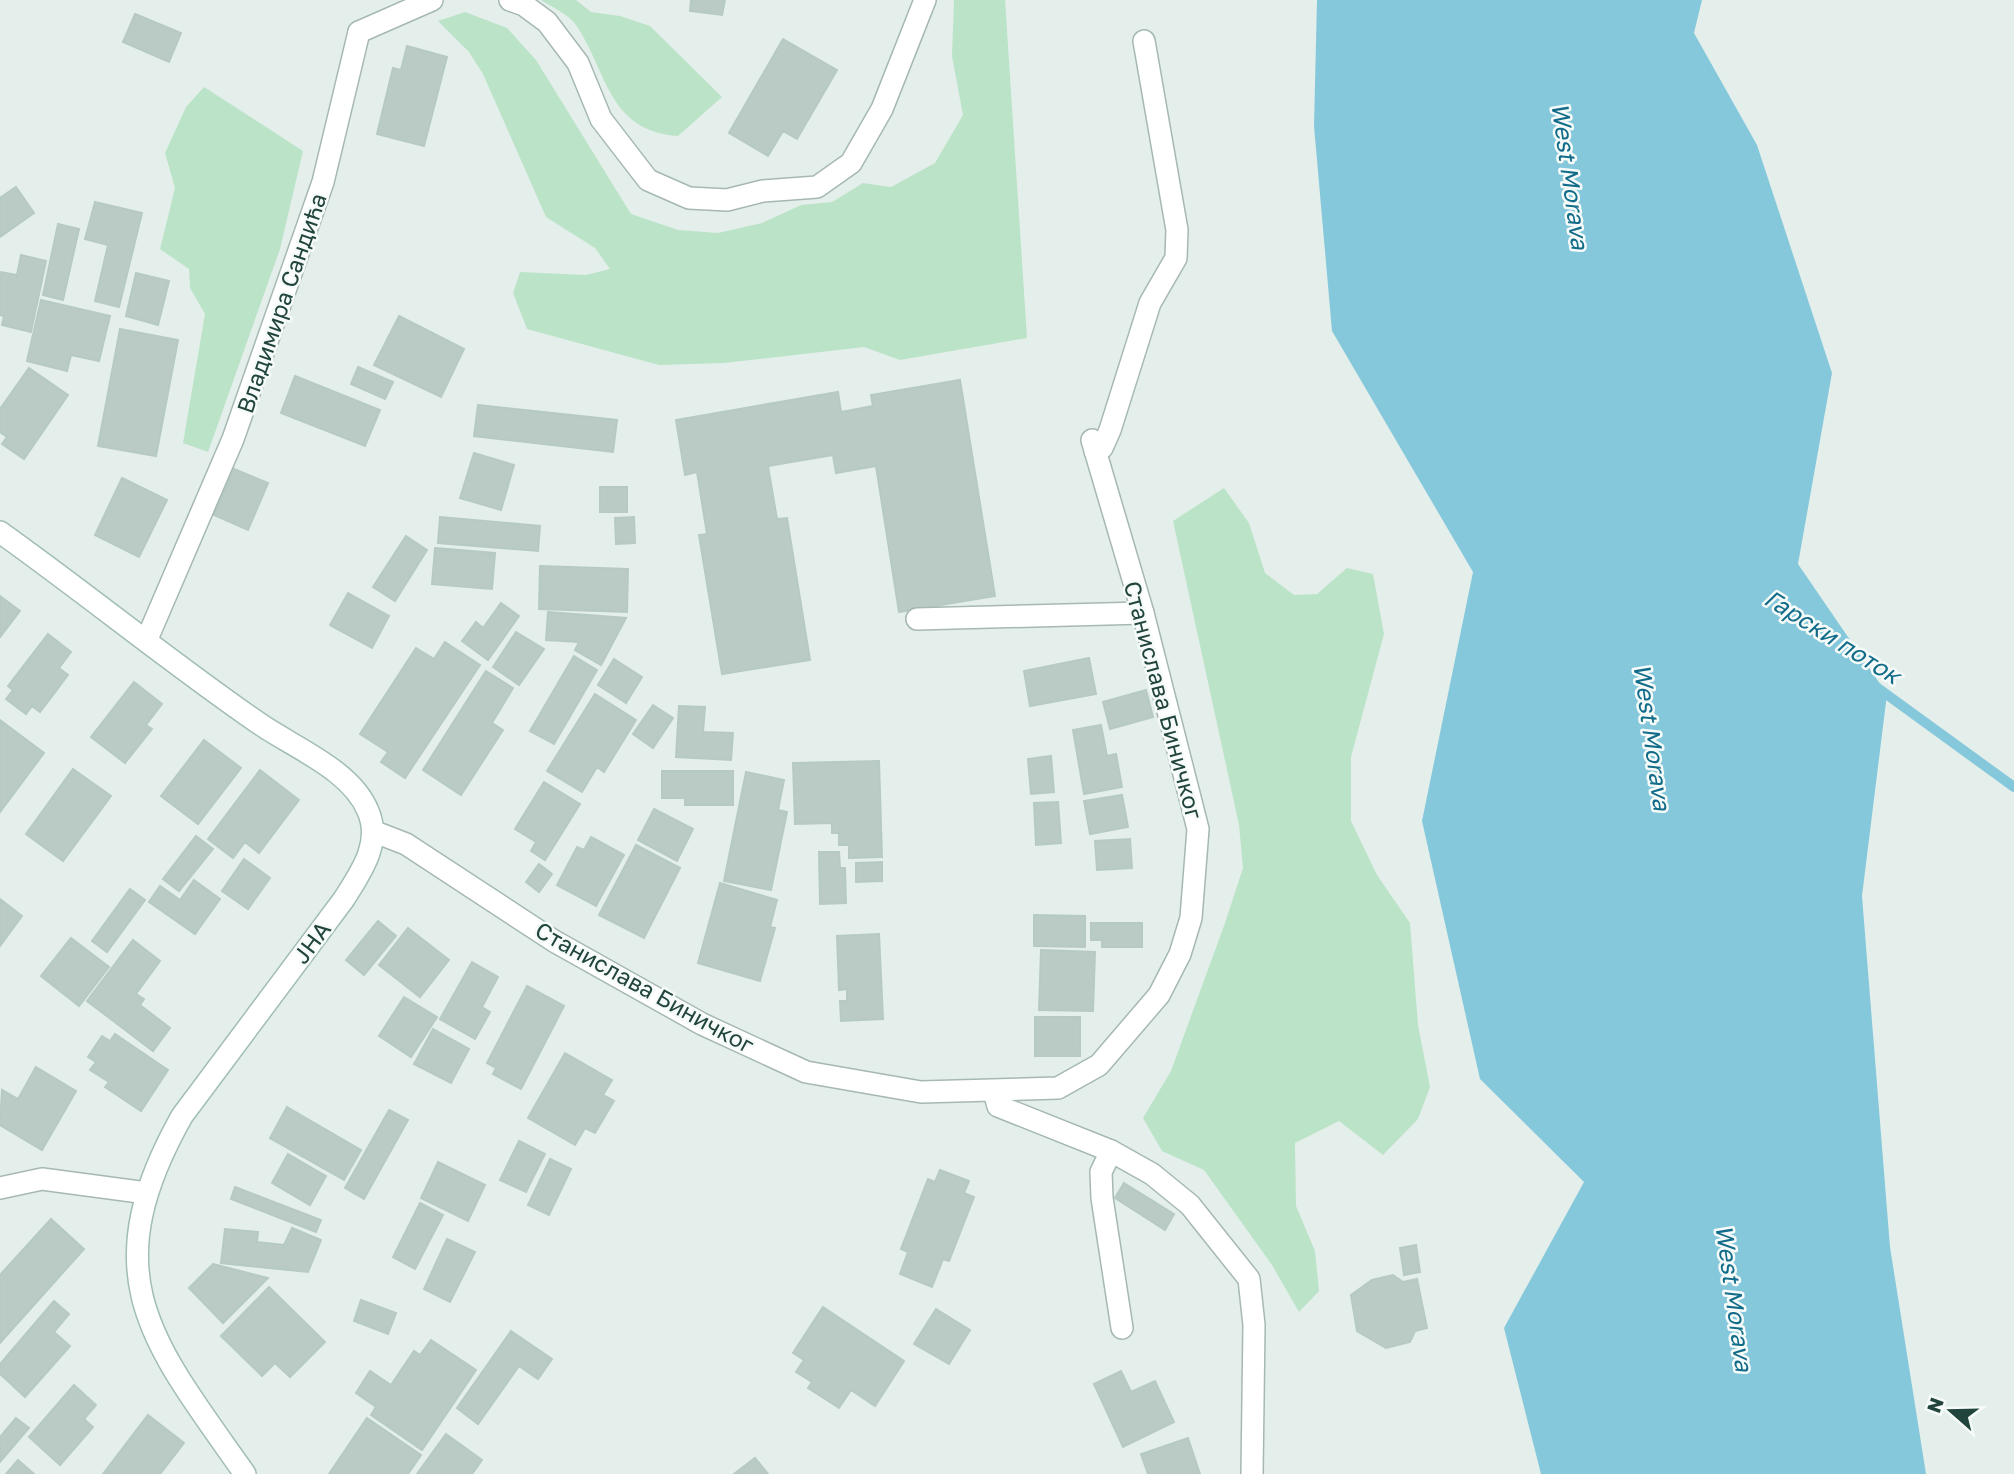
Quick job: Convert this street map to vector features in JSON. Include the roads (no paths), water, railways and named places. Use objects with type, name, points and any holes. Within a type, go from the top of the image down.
[{"type":"street","name":"Владимира Сандића","points":[[147,639],[247,401],[323,183],[359,32],[432,0]]},
{"type":"street","points":[[510,0],[524,5],[547,22],[578,63],[601,119],[648,180],[689,198],[727,200],[763,191],[817,187],[851,163],[882,109],[925,0]]},
{"type":"street","name":"Станислава Биничког","points":[[375,832],[406,844],[554,941],[691,1018],[806,1072],[921,1092],[994,1092],[1058,1088],[1099,1065],[1159,995],[1180,954],[1191,918],[1198,829],[1143,613],[1093,446],[1102,448],[1110,430],[1150,303],[1176,258],[1177,230],[1144,41]]},
{"type":"street","points":[[0,532],[257,722],[334,772],[364,802],[375,832]]},
{"type":"street","points":[[917,619],[1143,613]]},
{"type":"street","name":"ЈНА","points":[[245,1474],[188,1396],[149,1322],[136,1262],[137,1234],[146,1193],[163,1150],[182,1116],[344,899],[360,872],[375,832]]},
{"type":"street","points":[[994,1092],[998,1106],[1111,1151],[1152,1174],[1190,1205],[1249,1279],[1254,1325],[1252,1474]]},
{"type":"street","points":[[1111,1151],[1101,1172],[1102,1198],[1122,1328]]},
{"type":"street","points":[[0,1188],[42,1179],[146,1193]]},
{"type":"water","name":"West Morava","points":[[1317,0],[1702,0],[1694,33],[1757,145],[1832,373],[1798,564],[1887,694],[1862,896],[1890,1247],[1926,1474],[1541,1474],[1504,1328],[1584,1182],[1480,1079],[1422,821],[1473,572],[1332,331],[1314,126]]},
{"type":"waterway","name":"Гарски поток","points":[[1875,686],[2014,787]]}]
